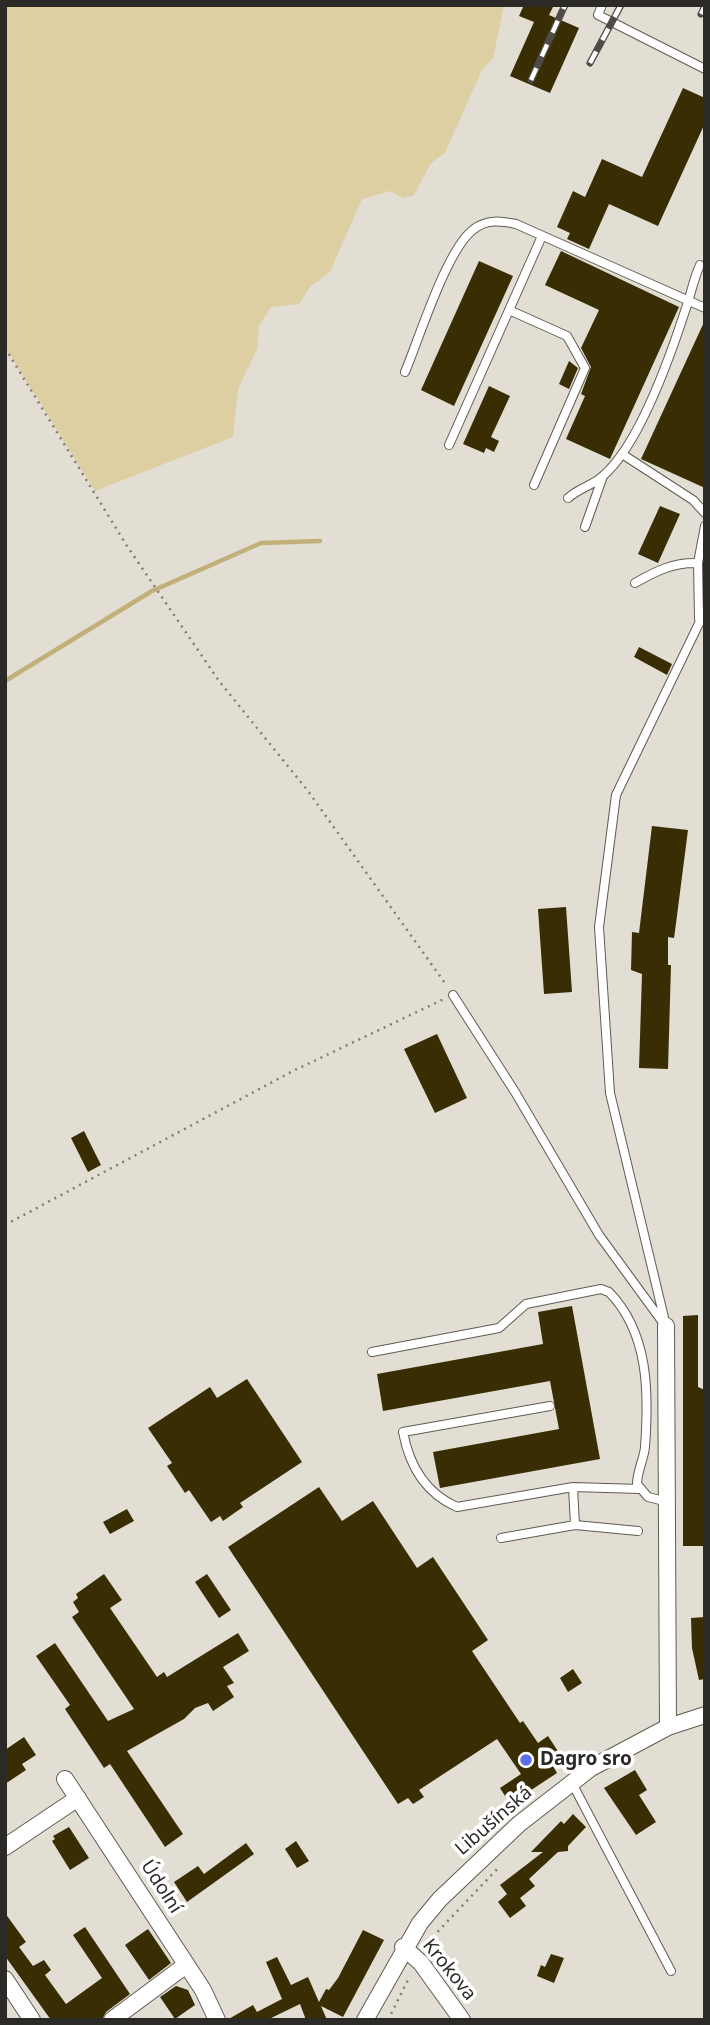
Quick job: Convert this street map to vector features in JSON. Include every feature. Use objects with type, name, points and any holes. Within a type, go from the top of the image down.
[{"type":"street","points":[[666,1326],[668,1727]]},
{"type":"street","name":"Libušínská","points":[[365,2020],[403,1947],[440,1899],[519,1824],[591,1768],[668,1727],[705,1715]]},
{"type":"street","name":"Údolní","points":[[65,1779],[186,1965],[217,2020]]},
{"type":"street","points":[[5,1847],[78,1798]]},
{"type":"street","name":"Krokova","points":[[403,1947],[418,1960],[462,2020]]},
{"type":"street","points":[[112,2020],[186,1965]]},
{"type":"street","points":[[8,1988],[32,2020]]},
{"type":"lane","points":[[602,5],[598,15],[705,69]]},
{"type":"lane","points":[[405,372],[456,249],[476,227],[500,221],[542,236],[705,308]]},
{"type":"lane","points":[[449,445],[542,236]]},
{"type":"lane","points":[[568,498],[603,476],[621,454],[648,407],[700,265]]},
{"type":"lane","points":[[509,310],[567,336],[584,368],[534,485]]},
{"type":"lane","points":[[621,454],[693,500],[705,513]]},
{"type":"lane","points":[[585,527],[603,476]]},
{"type":"lane","points":[[699,625],[698,563],[705,526]]},
{"type":"lane","points":[[635,583],[658,570],[684,563],[698,563]]},
{"type":"lane","points":[[666,1326],[610,1093],[599,927],[616,795],[705,611]]},
{"type":"lane","points":[[453,995],[515,1092],[599,1235],[666,1326]]},
{"type":"lane","points":[[372,1352],[499,1328],[521,1307],[534,1301],[601,1289],[609,1292],[638,1341],[645,1365],[644,1451],[637,1480],[640,1489],[653,1499],[668,1502]]},
{"type":"lane","points":[[550,1406],[403,1432],[407,1457],[423,1480],[457,1507],[573,1488],[640,1489]]},
{"type":"lane","points":[[573,1488],[575,1525]]},
{"type":"lane","points":[[501,1538],[575,1525],[638,1531]]},
{"type":"lane","points":[[572,1783],[671,1971]]},
{"type":"path","points":[[5,348],[127,546],[219,681],[316,802],[453,995],[293,1071],[5,1225]]},
{"type":"path","points":[[388,2020],[424,1947],[506,1859]]},
{"type":"shaded area","points":[[5,5],[504,5],[493,58],[482,70],[445,153],[431,163],[414,195],[403,198],[390,191],[362,199],[330,272],[310,287],[299,304],[271,307],[259,326],[257,349],[238,389],[233,437],[95,491],[5,347]]},
{"type":"building","points":[[524,5],[554,5],[549,15],[579,28],[550,93],[510,76],[534,22],[519,16]]},
{"type":"building","points":[[683,88],[705,98],[705,123],[658,226],[609,204],[589,249],[567,239],[570,233],[557,227],[573,191],[585,197],[602,159],[642,177]]},
{"type":"building","points":[[561,251],[679,307],[610,459],[566,439],[585,396],[581,394],[591,367],[581,348],[599,310],[545,285]]},
{"type":"building","points":[[479,261],[513,276],[454,406],[421,390]]},
{"type":"building","points":[[705,320],[705,488],[641,459]]},
{"type":"building","points":[[569,361],[578,368],[569,389],[559,384]]},
{"type":"building","points":[[489,386],[510,396],[491,437],[499,441],[494,452],[486,448],[484,453],[463,444]]},
{"type":"building","points":[[660,506],[680,514],[658,563],[638,554]]},
{"type":"building","points":[[639,647],[672,664],[667,675],[634,657]]},
{"type":"building","points":[[652,826],[688,830],[674,938],[668,937],[668,965],[671,965],[668,1069],[639,1068],[642,974],[631,970],[632,932],[639,933]]},
{"type":"building","points":[[566,907],[572,992],[544,994],[538,909]]},
{"type":"building","points":[[437,1034],[467,1098],[435,1113],[404,1049]]},
{"type":"building","points":[[84,1131],[101,1165],[88,1172],[71,1138]]},
{"type":"building","points":[[572,1306],[600,1459],[440,1488],[433,1452],[559,1429],[550,1381],[383,1411],[377,1374],[543,1344],[538,1312]]},
{"type":"building","points":[[698,1315],[698,1387],[705,1390],[705,1546],[683,1546],[683,1316]]},
{"type":"building","points":[[247,1379],[302,1462],[240,1503],[243,1507],[223,1521],[220,1516],[211,1522],[189,1490],[185,1493],[167,1466],[172,1463],[148,1428],[210,1387],[217,1398]]},
{"type":"building","points":[[319,1487],[342,1521],[373,1501],[417,1568],[433,1557],[488,1640],[472,1651],[520,1723],[523,1721],[538,1743],[548,1736],[563,1759],[553,1766],[557,1773],[510,1804],[500,1788],[521,1774],[497,1739],[419,1790],[424,1797],[413,1804],[408,1798],[398,1804],[228,1547]]},
{"type":"building","points":[[127,1509],[134,1521],[110,1534],[103,1522]]},
{"type":"building","points":[[104,1574],[122,1600],[110,1608],[157,1677],[164,1672],[167,1677],[238,1633],[249,1651],[223,1667],[234,1683],[227,1686],[234,1697],[213,1711],[208,1703],[195,1708],[184,1719],[127,1751],[183,1834],[165,1847],[110,1764],[104,1768],[65,1709],[70,1705],[36,1656],[55,1643],[108,1721],[134,1709],[72,1617],[79,1612],[73,1602],[78,1598],[76,1594]]},
{"type":"building","points":[[207,1574],[231,1610],[219,1618],[195,1582]]},
{"type":"building","points":[[705,1617],[705,1679],[699,1680],[692,1648],[691,1618]]},
{"type":"building","points":[[573,1669],[582,1683],[568,1692],[560,1678]]},
{"type":"building","points":[[24,1737],[36,1755],[22,1764],[26,1770],[5,1784],[5,1750]]},
{"type":"building","points":[[635,1770],[647,1790],[639,1795],[656,1822],[636,1835],[604,1788]]},
{"type":"building","points":[[573,1814],[586,1827],[568,1846],[568,1851],[558,1852],[529,1879],[535,1886],[520,1898],[526,1906],[510,1918],[498,1902],[507,1894],[500,1885],[543,1852],[531,1852],[561,1821],[564,1824]]},
{"type":"building","points":[[69,1827],[89,1858],[70,1870],[52,1841],[55,1839],[53,1836]]},
{"type":"building","points":[[296,1841],[309,1861],[297,1868],[285,1849]]},
{"type":"building","points":[[246,1843],[254,1854],[187,1902],[174,1882],[198,1866],[204,1874]]},
{"type":"building","points":[[5,1913],[26,1942],[19,1947],[33,1966],[44,1960],[51,1970],[45,1975],[66,2004],[102,1978],[73,1935],[85,1927],[130,1994],[106,2012],[102,2020],[51,2020],[5,1956]]},
{"type":"building","points":[[148,1929],[171,1963],[149,1980],[125,1945]]},
{"type":"building","points":[[363,1930],[384,1940],[343,2017],[321,2006],[327,2020],[306,2020],[300,2004],[267,2020],[227,2020],[253,2005],[257,2012],[282,1999],[266,1962],[277,1957],[291,1985],[308,1977],[319,2002],[326,1989],[329,1990],[338,1978]]},
{"type":"building","points":[[551,1954],[564,1958],[554,1983],[537,1976],[541,1965],[545,1967]]},
{"type":"building","points":[[176,1986],[188,1990],[195,2005],[175,2019],[160,1997]]},
{"type":"waterway","points":[[5,681],[152,591],[261,543],[320,541]]},
{"type":"railway","points":[[531,80],[565,5]]},
{"type":"railway","points":[[590,63],[621,5]]},
{"type":"railway","points":[[701,14],[705,6]]},
{"type":"place","name":"Dagro sro","points":[[526,1760]]}]
